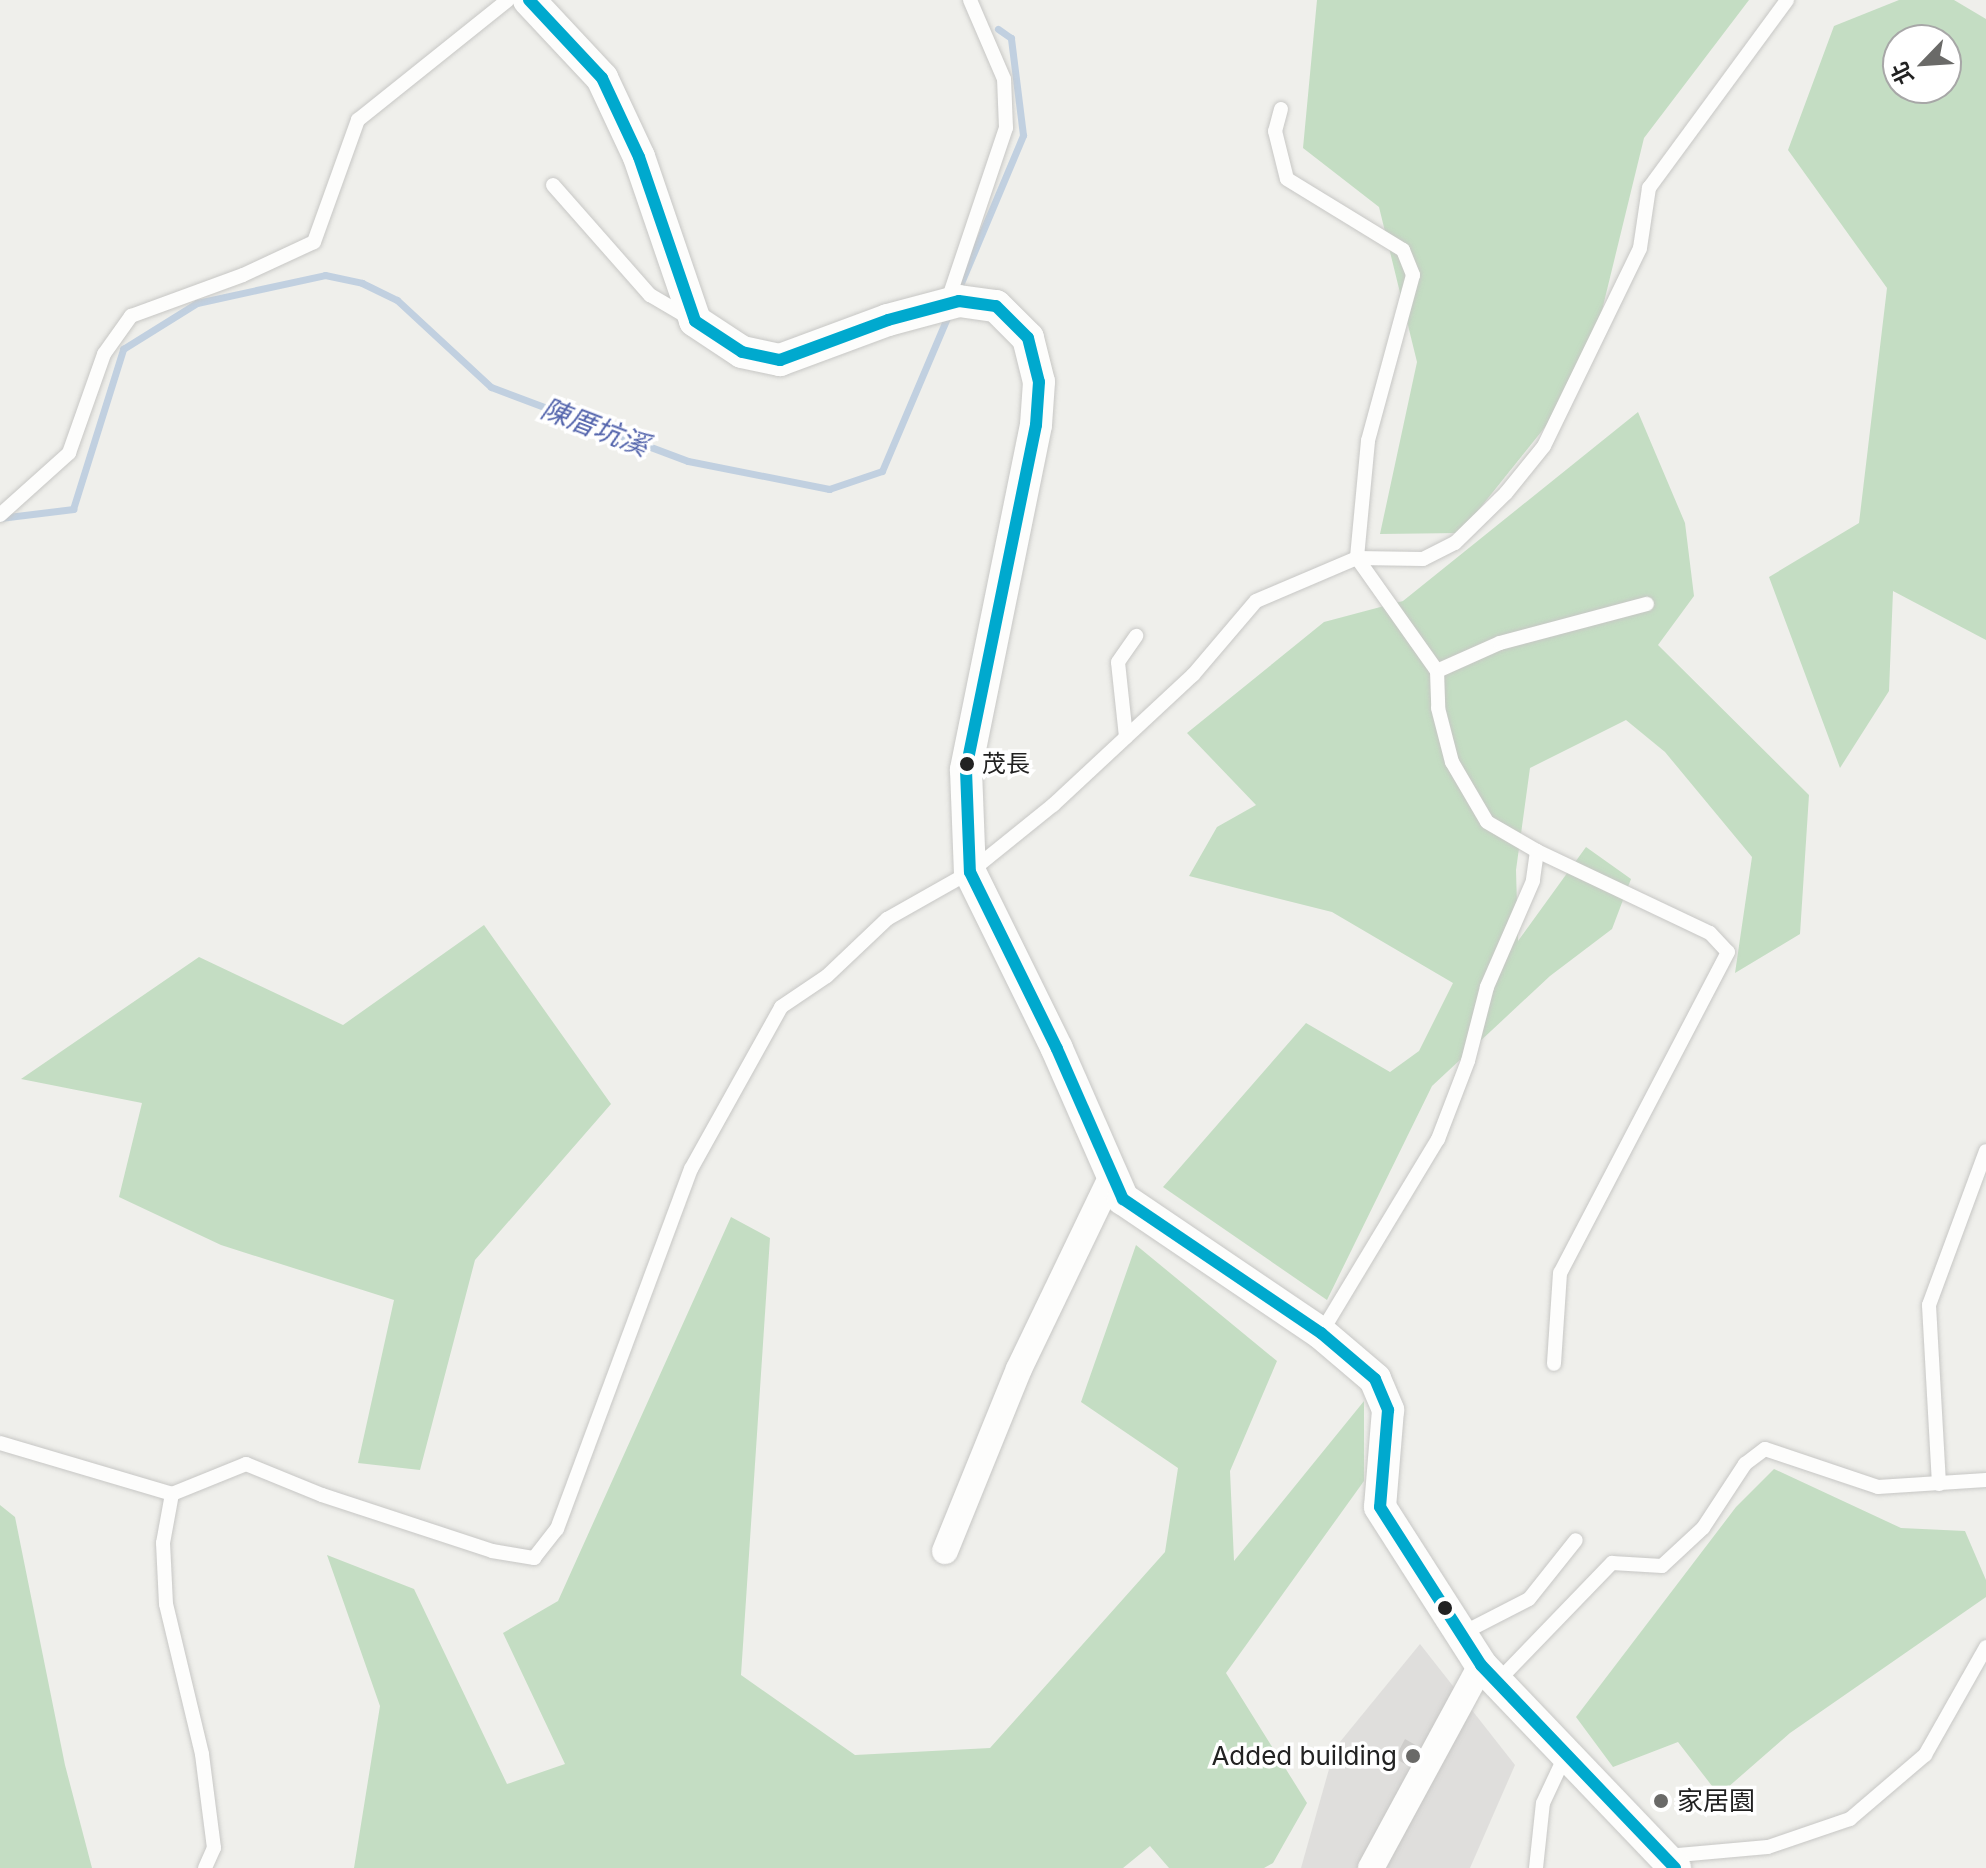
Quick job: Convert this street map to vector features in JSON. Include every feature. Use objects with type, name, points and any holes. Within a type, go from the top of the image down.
[{"type":"street","points":[[529,0],[602,78],[639,157],[695,321],[742,352],[780,360],[951,303],[996,306],[1028,338],[1039,382],[1036,425],[966,770],[970,872],[1057,1049],[1123,1199],[1321,1333],[1375,1379],[1388,1410],[1380,1507],[1488,1674],[1670,1862]]},
{"type":"street","points":[[945,1551],[1019,1369],[1112,1176]]},
{"type":"street","points":[[1371,1868],[1488,1674]]},
{"type":"lane","points":[[1,513],[50,475],[69,453],[104,354],[131,316],[243,275],[314,242],[358,120],[508,0]]},
{"type":"lane","points":[[951,303],[1006,128],[1004,79],[970,0]]},
{"type":"lane","points":[[0,1443],[172,1494],[246,1464],[322,1495],[492,1551],[534,1558],[557,1529],[691,1169],[781,1007],[827,976],[887,919],[970,872],[1193,675],[1256,601],[1357,558],[1423,559],[1455,543],[1544,446],[1640,248],[1649,188],[1787,0]]},
{"type":"lane","points":[[1281,109],[1275,131],[1287,179],[1403,250],[1413,275],[1368,441],[1357,558],[1437,671],[1438,708],[1452,762],[1487,822],[1537,851],[1710,933],[1728,952],[1560,1273],[1554,1364]]},
{"type":"lane","points":[[553,185],[650,295],[695,321]]},
{"type":"lane","points":[[1437,671],[1500,643],[1647,604]]},
{"type":"lane","points":[[1126,737],[1118,662],[1136,636]]},
{"type":"lane","points":[[1321,1333],[1438,1139],[1468,1061],[1487,987],[1533,881],[1537,851]]},
{"type":"lane","points":[[1939,1484],[1929,1305],[1986,1151]]},
{"type":"lane","points":[[1488,1674],[1612,1563],[1662,1566],[1703,1528],[1745,1464],[1765,1449],[1878,1487],[1986,1480]]},
{"type":"lane","points":[[172,1494],[163,1543],[166,1604],[202,1754],[214,1848],[205,1868]]},
{"type":"lane","points":[[1461,1634],[1529,1599],[1576,1540]]},
{"type":"lane","points":[[1670,1862],[1768,1847],[1850,1819],[1925,1755],[1986,1647]]},
{"type":"lane","points":[[1536,1868],[1543,1803],[1566,1754]]},
{"type":"shaded area","points":[[1420,1644],[1515,1765],[1470,1868],[1301,1868],[1335,1748]]},
{"type":"green space","points":[[1317,0],[1749,0],[1644,138],[1586,376],[1460,533],[1380,534],[1417,362],[1379,207],[1303,148]]},
{"type":"green space","points":[[1899,0],[1954,0],[1986,19],[1986,640],[1893,591],[1889,691],[1840,768],[1769,577],[1859,523],[1887,288],[1788,150],[1834,26]]},
{"type":"green space","points":[[1638,412],[1685,523],[1694,596],[1658,645],[1809,795],[1800,934],[1735,973],[1752,857],[1665,752],[1626,720],[1530,768],[1516,870],[1518,941],[1586,847],[1631,879],[1612,929],[1550,976],[1432,1086],[1327,1300],[1163,1187],[1306,1023],[1390,1072],[1419,1051],[1453,983],[1332,912],[1189,876],[1217,827],[1256,805],[1187,733],[1324,622],[1403,601]]},
{"type":"green space","points":[[484,925],[611,1104],[475,1260],[420,1470],[358,1463],[394,1300],[221,1245],[119,1197],[142,1103],[21,1079],[199,957],[343,1025]]},
{"type":"green space","points":[[731,1217],[770,1238],[741,1675],[855,1755],[990,1748],[1165,1552],[1178,1468],[1081,1402],[1136,1245],[1277,1361],[1230,1471],[1234,1561],[1364,1401],[1364,1481],[1226,1673],[1307,1803],[1273,1863],[1264,1868],[1169,1868],[1150,1846],[1123,1868],[354,1868],[380,1706],[327,1555],[414,1589],[507,1784],[565,1764],[503,1633],[558,1601]]},
{"type":"green space","points":[[1774,1469],[1901,1528],[1965,1531],[1986,1580],[1986,1597],[1790,1733],[1719,1795],[1678,1742],[1613,1767],[1576,1717],[1736,1507]]},
{"type":"green space","points":[[0,1505],[15,1517],[65,1765],[92,1868],[0,1868]]},
{"type":"building","points":[[1405,1739],[1419,1747],[1408,1766],[1395,1758]]},
{"type":"waterway","name":"陳厝坑溪","points":[[958,290],[1023,135],[1011,38],[998,29]]},
{"type":"waterway","name":"陳厝坑溪","points":[[0,518],[73,509],[123,349],[197,303],[325,275],[362,283],[397,300],[491,387],[688,461],[829,489],[882,471],[949,313]]},
{"type":"transit line","points":[[529,0],[602,78],[639,157],[695,321],[742,352],[780,360],[888,320],[959,301],[996,306],[1028,338],[1039,382],[1036,425],[966,770],[970,872],[1057,1049],[1123,1199],[1321,1333],[1375,1379],[1388,1410],[1380,1507],[1481,1665],[1675,1868]]},
{"type":"place","name":"茂長","points":[[967,764]]},
{"type":"place","name":"Added building","points":[[1413,1756]]},
{"type":"place","name":"家居園","points":[[1661,1801]]}]
